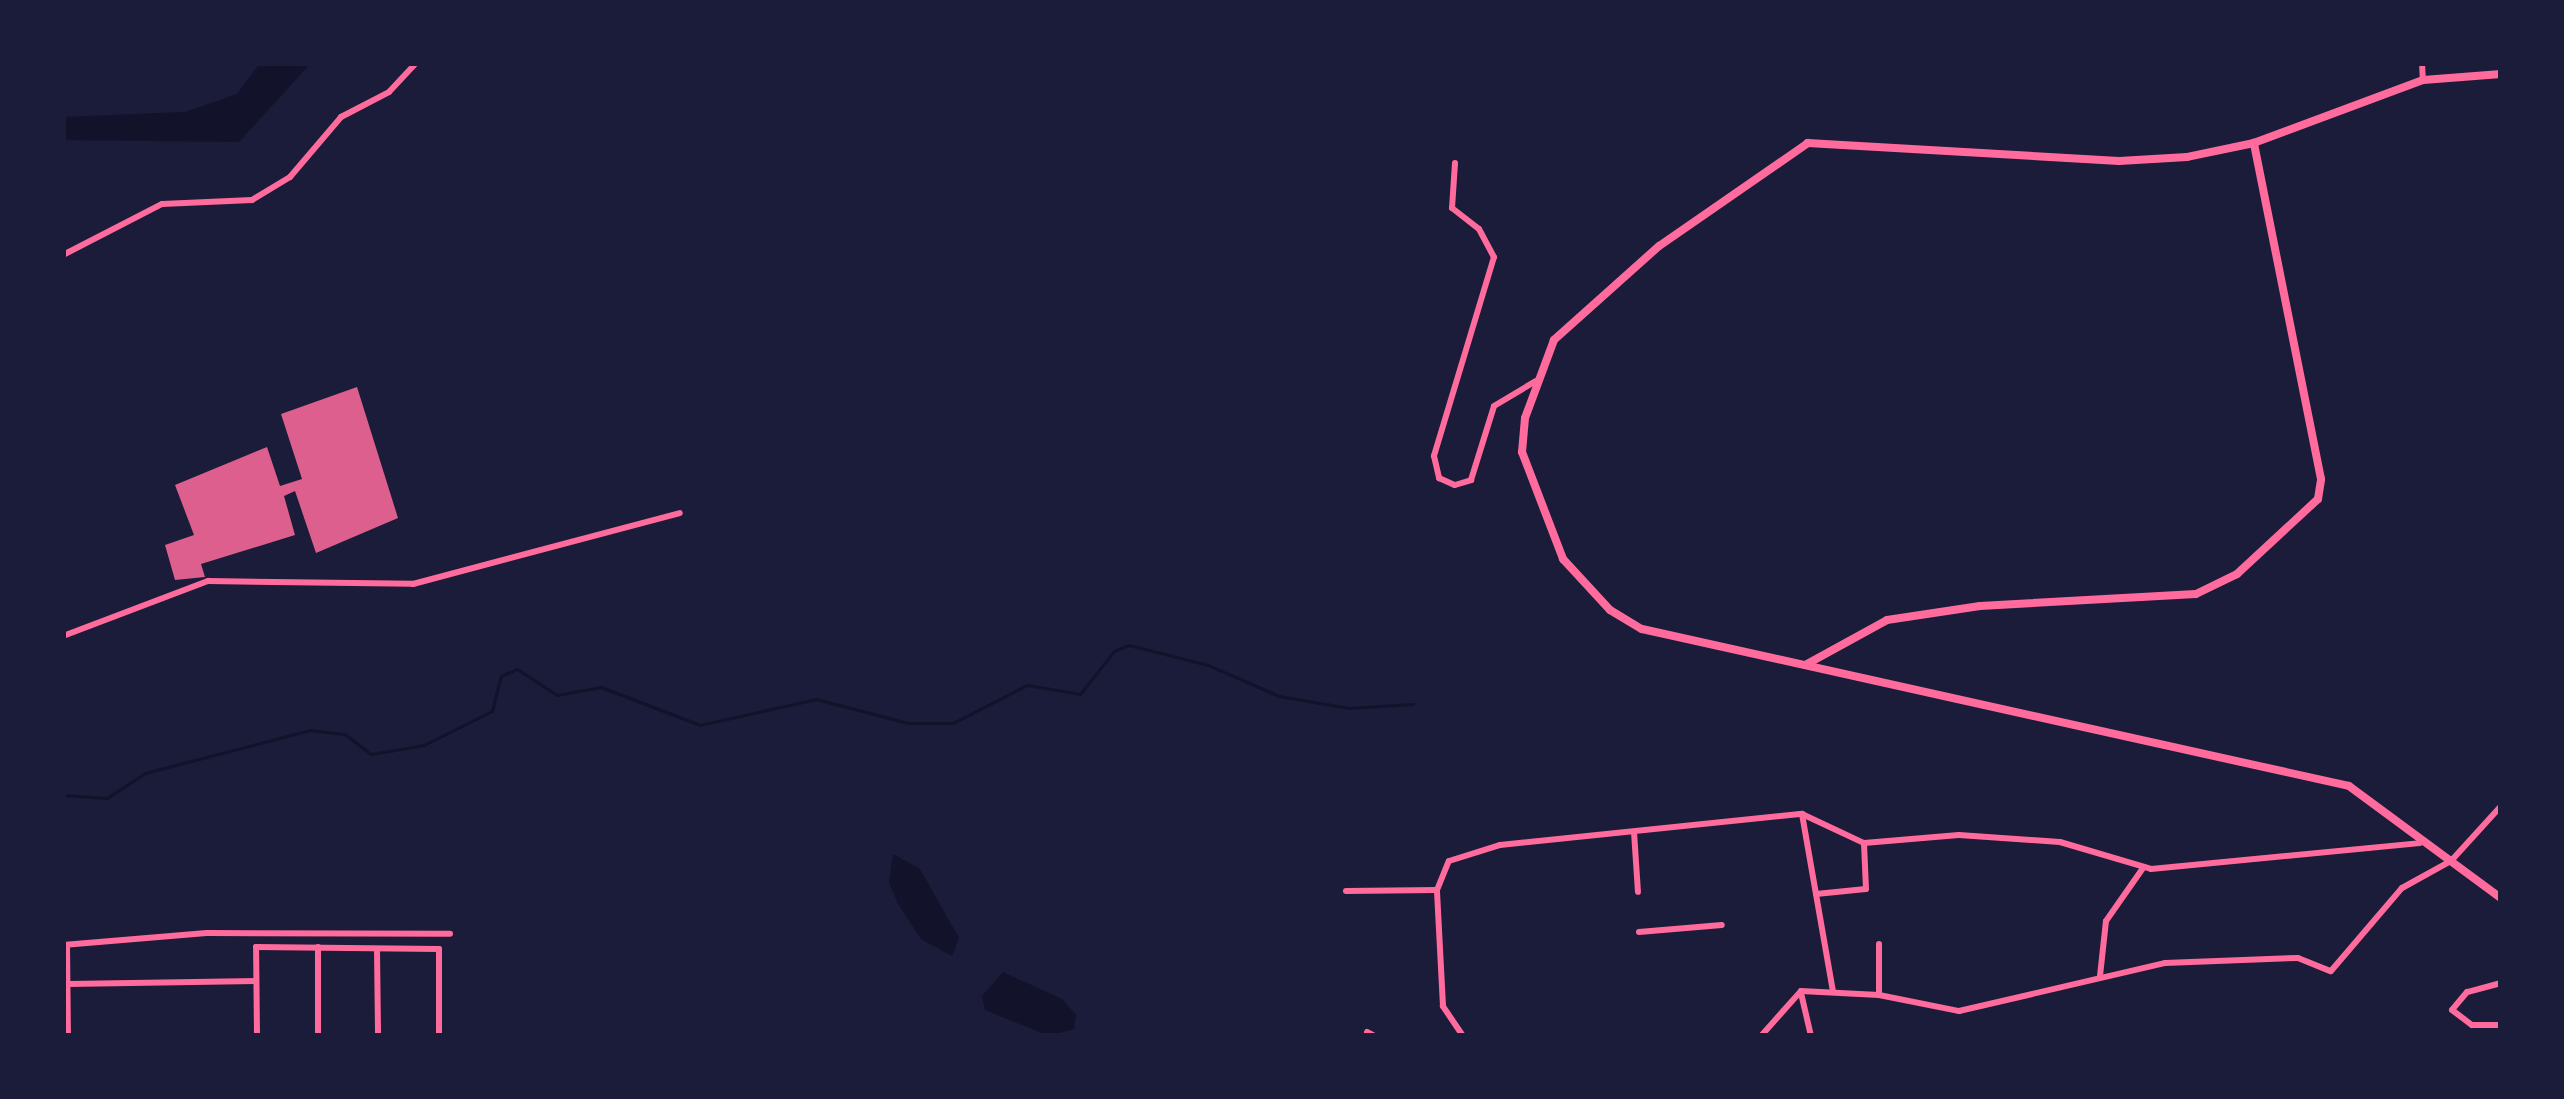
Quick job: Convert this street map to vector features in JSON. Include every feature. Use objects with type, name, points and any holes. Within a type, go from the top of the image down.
[{"type":"street","points":[[63,255],[161,203],[233,204],[263,194],[290,177],[341,117],[389,92],[416,63]]},
{"type":"street","points":[[2422,63],[2423,80]]},
{"type":"street","points":[[2501,74],[2423,80],[2254,143],[2119,161],[1808,143],[1594,300],[1554,340],[1536,380],[1522,452],[1529,483],[1563,560],[1587,587],[1642,629],[2349,786],[2420,843],[2501,898]]},
{"type":"street","points":[[1806,664],[1887,620],[1980,606],[2196,594],[2236,574],[2318,499],[2321,479],[2254,143]]},
{"type":"street","points":[[1455,163],[1451,208],[1478,230],[1494,257],[1435,456],[1438,478],[1455,485],[1471,480],[1494,406],[1536,380]]},
{"type":"street","points":[[63,636],[208,581],[412,584],[680,512]]},
{"type":"street","points":[[1761,1036],[1801,991],[1880,995],[1959,1011],[2100,976],[2246,958],[2298,958],[2331,971],[2402,888],[2451,861],[2501,806]]},
{"type":"street","points":[[1462,1036],[1443,1006],[1437,890],[1449,861],[1500,844],[1802,814],[1864,844],[1958,835],[2060,842],[2143,868],[2420,843]]},
{"type":"street","points":[[1802,814],[1833,991]]},
{"type":"street","points":[[1634,832],[1638,892]]},
{"type":"street","points":[[1816,894],[1866,890],[1864,844]]},
{"type":"street","points":[[2100,976],[2106,921],[2143,868]]},
{"type":"street","points":[[1346,891],[1437,890]]},
{"type":"street","points":[[1640,932],[1722,926]]},
{"type":"street","points":[[68,1036],[65,945],[207,933],[450,934]]},
{"type":"street","points":[[1879,944],[1880,995]]},
{"type":"street","points":[[256,1036],[256,947],[318,947],[439,949],[439,1036]]},
{"type":"street","points":[[318,947],[318,1036]]},
{"type":"street","points":[[377,948],[379,1036]]},
{"type":"street","points":[[68,984],[256,981]]},
{"type":"street","points":[[2501,983],[2467,992],[2452,1010],[2472,1025],[2501,1025]]},
{"type":"street","points":[[1801,991],[1811,1036]]},
{"type":"shaded area","points":[[260,63],[311,63],[239,142],[63,140],[63,117],[185,112],[237,94]]},
{"type":"shaded area","points":[[893,854],[920,869],[959,938],[952,956],[921,939],[898,904],[889,883]]},
{"type":"shaded area","points":[[1003,972],[1062,999],[1076,1015],[1074,1029],[1049,1036],[985,1010],[982,996]]},
{"type":"building","points":[[357,387],[398,518],[316,553],[295,491],[284,496],[295,535],[201,564],[205,577],[175,580],[165,545],[194,535],[175,485],[267,447],[280,486],[302,479],[281,414]]},
{"type":"waterway","points":[[63,795],[107,798],[145,773],[310,730],[345,734],[371,754],[424,745],[492,711],[501,676],[517,669],[557,695],[601,687],[700,725],[816,699],[908,723],[953,723],[1027,685],[1080,694],[1114,651],[1129,645],[1208,665],[1279,696],[1349,708],[1413,704]]}]
